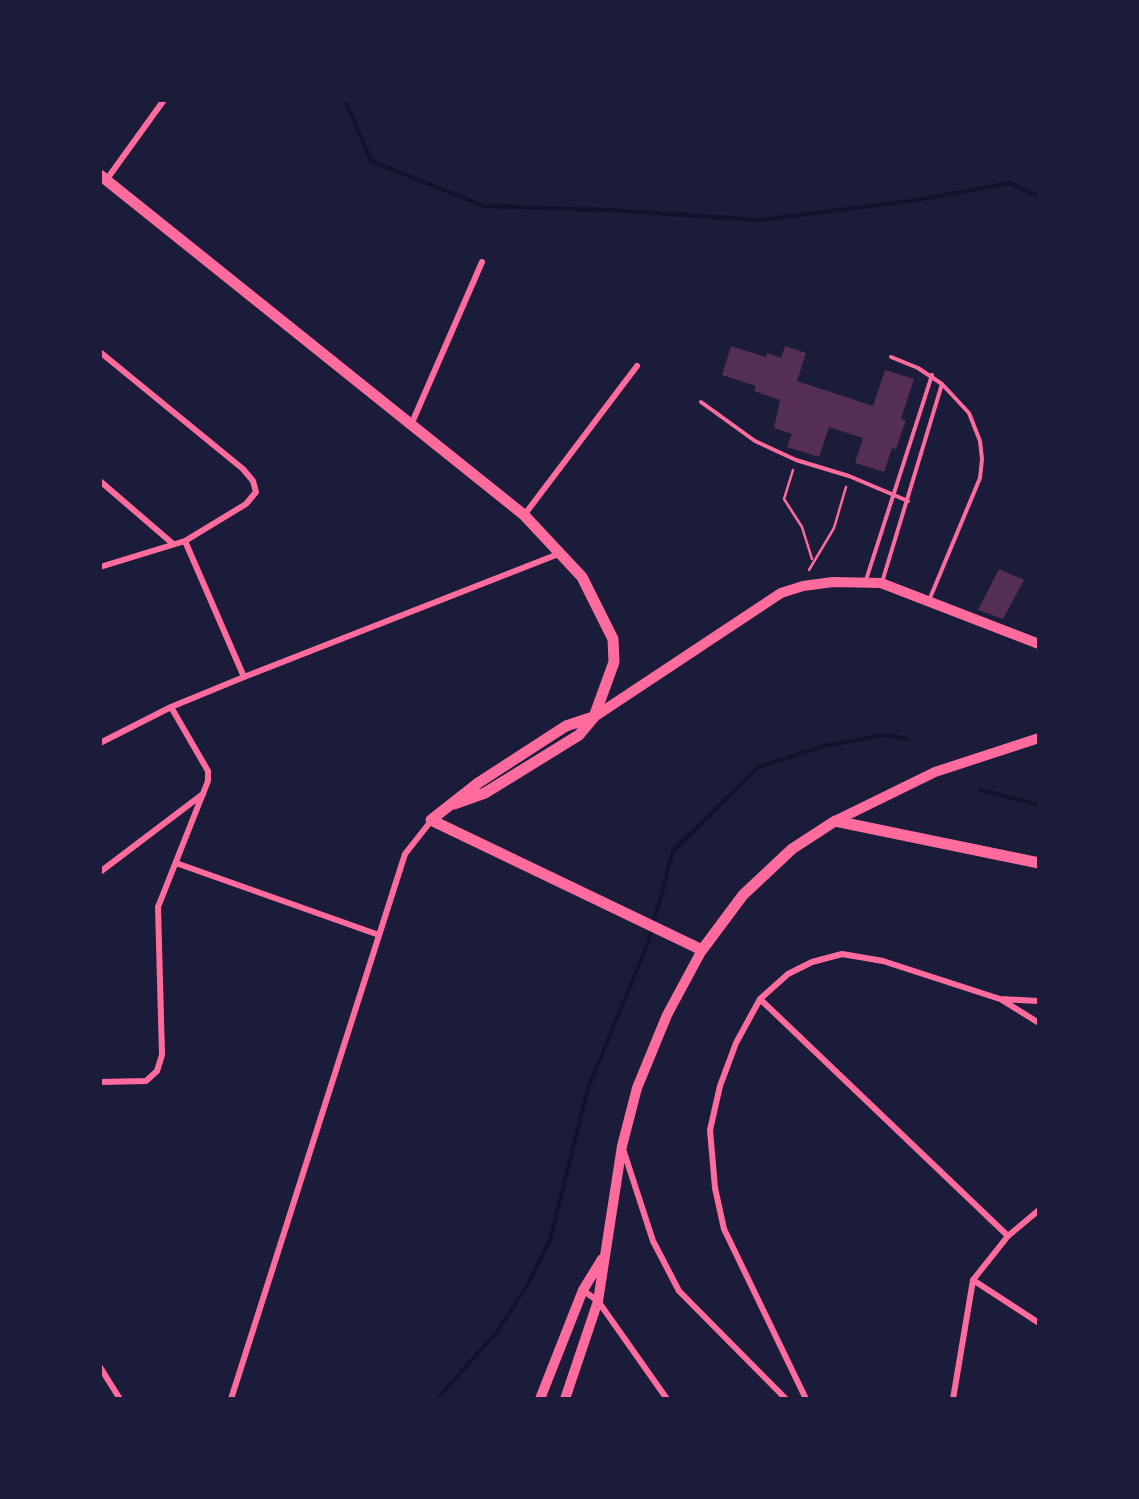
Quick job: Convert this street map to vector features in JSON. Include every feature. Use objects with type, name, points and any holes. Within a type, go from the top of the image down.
[{"type":"highway","points":[[103,178],[524,515],[582,578],[614,639],[614,662],[594,717],[566,726],[478,782],[432,820],[702,950],[743,894],[792,849],[835,821],[1039,863]]},
{"type":"main road","points":[[594,717],[781,594],[803,586],[881,583],[1039,644]]},
{"type":"main road","points":[[835,821],[935,772],[1039,738]]},
{"type":"main road","points":[[566,1399],[598,1300],[622,1146],[637,1088],[666,1015],[702,950]]},
{"type":"main road","points":[[540,1399],[583,1290],[602,1259]]},
{"type":"street","points":[[103,178],[164,100]]},
{"type":"street","points":[[411,425],[482,262]]},
{"type":"street","points":[[100,352],[253,481],[256,492],[246,504],[186,541],[100,567]]},
{"type":"street","points":[[524,515],[638,366]]},
{"type":"street","points":[[100,481],[173,544]]},
{"type":"street","points":[[186,541],[244,677]]},
{"type":"street","points":[[100,743],[171,707],[561,553]]},
{"type":"street","points":[[100,1082],[146,1081],[157,1072],[162,1055],[158,907],[204,793],[208,771],[171,707]]},
{"type":"street","points":[[100,872],[204,793]]},
{"type":"street","points":[[232,1399],[405,854],[432,820]]},
{"type":"street","points":[[176,864],[379,935]]},
{"type":"street","points":[[806,1399],[724,1229],[715,1188],[710,1130],[720,1086],[736,1042],[760,999],[788,974],[842,954],[883,961],[1000,999],[1039,1023]]},
{"type":"street","points":[[760,999],[1008,1236]]},
{"type":"street","points":[[1000,999],[1039,1000]]},
{"type":"street","points":[[622,1146],[652,1241],[679,1291],[786,1399]]},
{"type":"street","points":[[952,1399],[973,1280],[1008,1236],[1039,1210]]},
{"type":"street","points":[[973,1280],[1039,1322]]},
{"type":"street","points":[[583,1290],[598,1300],[667,1399]]},
{"type":"street","points":[[100,1367],[120,1399]]},
{"type":"lane","points":[[891,357],[932,375],[969,413],[982,459],[972,498],[929,600]]},
{"type":"lane","points":[[865,582],[932,375]]},
{"type":"lane","points":[[881,583],[942,384]]},
{"type":"lane","points":[[701,402],[755,441],[908,501]]},
{"type":"path","points":[[796,460],[784,499],[802,527],[812,560]]},
{"type":"path","points":[[803,586],[812,560],[834,528],[850,476]]},
{"type":"building","points":[[731,346],[766,357],[767,353],[781,358],[785,346],[806,353],[797,381],[873,406],[885,370],[914,379],[901,419],[906,420],[884,472],[855,463],[863,438],[829,427],[819,457],[787,447],[792,434],[774,428],[780,400],[754,391],[756,386],[722,375]]},
{"type":"building","points":[[999,569],[1024,580],[1003,619],[978,610]]},
{"type":"waterway","points":[[345,100],[371,161],[484,206],[760,220],[911,201],[1010,183],[1039,197]]},
{"type":"waterway","points":[[437,1399],[496,1333],[550,1240],[588,1088],[648,943],[673,851],[758,767],[828,745],[885,735],[907,739]]},
{"type":"waterway","points":[[980,790],[1039,805]]}]
